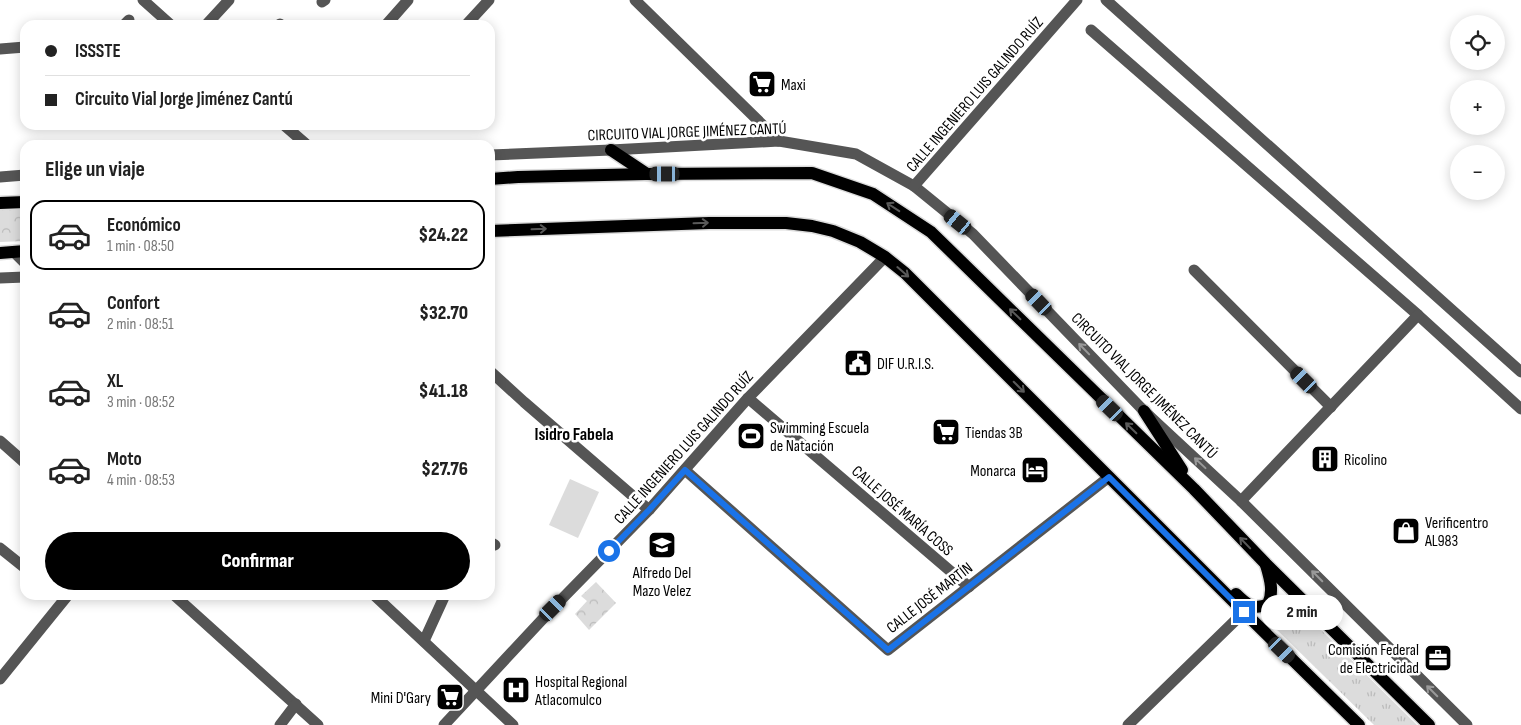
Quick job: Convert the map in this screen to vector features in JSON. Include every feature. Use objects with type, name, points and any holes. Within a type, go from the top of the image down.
[{"type":"main road","points":[[611,150],[647,174]]},
{"type":"main road","points":[[495,179],[647,174],[812,173],[873,194],[931,232],[1194,489],[1266,564],[1429,725]]},
{"type":"main road","points":[[0,204],[20,202]]},
{"type":"main road","points":[[495,231],[709,223],[786,223],[812,226],[860,242],[885,257],[905,273],[1359,725]]},
{"type":"main road","points":[[0,253],[20,252]]},
{"type":"main road","points":[[1144,411],[1194,489]]},
{"type":"main road","points":[[1154,522],[1170,528],[1252,607],[1261,607],[1268,604],[1271,598],[1272,592],[1266,564]]},
{"type":"street","points":[[210,20],[228,0]]},
{"type":"street","points":[[390,20],[408,0]]},
{"type":"street","points":[[471,20],[489,0]]},
{"type":"street","points":[[635,0],[779,141]]},
{"type":"street","name":"CALLE INGENIERO LUIS GALINDO RUÍZ","points":[[914,186],[1078,0]]},
{"type":"street","points":[[1106,0],[1521,372]]},
{"type":"street","points":[[147,1],[166,20]]},
{"type":"street","points":[[1091,30],[1418,315],[1521,409]]},
{"type":"street","points":[[0,49],[20,47]]},
{"type":"street","points":[[290,130],[301,140]]},
{"type":"street","name":"CIRCUITO VIAL JORGE JIMÉNEZ CANTÚ","points":[[495,155],[779,141],[856,154],[914,186],[973,234],[1144,411],[1242,501],[1467,725]]},
{"type":"street","points":[[0,177],[20,175]]},
{"type":"street","name":"CALLE INGENIERO LUIS GALINDO RUÍZ","points":[[444,725],[553,608],[649,510],[748,398],[885,257]]},
{"type":"street","points":[[1194,270],[1331,407]]},
{"type":"street","points":[[0,278],[20,277]]},
{"type":"street","points":[[1242,501],[1418,315]]},
{"type":"street","points":[[495,376],[649,510]]},
{"type":"street","name":"CALLE JOSÉ MARÍA COSS","points":[[748,398],[969,588]]},
{"type":"street","points":[[0,441],[20,459]]},
{"type":"street","name":"CALLE JOSÉ MARTÍN","points":[[685,470],[888,650],[1109,477]]},
{"type":"street","points":[[0,548],[20,564]]},
{"type":"street","points":[[0,679],[61,600]]},
{"type":"street","points":[[180,600],[318,725]]},
{"type":"street","points":[[379,600],[514,725]]},
{"type":"street","points":[[424,641],[443,600]]},
{"type":"street","points":[[1128,725],[1244,612]]},
{"type":"street","points":[[280,725],[296,704]]},
{"type":"green space","points":[[20,208],[20,241],[0,242],[0,209]]},
{"type":"green space","points":[[570,479],[599,492],[578,538],[549,525]]},
{"type":"green space","points":[[596,582],[616,603],[589,630],[575,614],[587,601],[581,596]]},
{"type":"green space","points":[[1287,596],[1417,725],[1374,725],[1265,618]]},
{"type":"place","name":"Maxi","points":[[762,84]]},
{"type":"place","name":"DIF U.R.I.S.","points":[[858,363]]},
{"type":"place","name":"Tiendas 3B","points":[[946,432]]},
{"type":"place","name":"Swimming Escuela de Natación","points":[[751,436]]},
{"type":"place","name":"Ricolino","points":[[1325,459]]},
{"type":"place","name":"Monarca","points":[[1035,470]]},
{"type":"place","name":"Verificentro AL983","points":[[1406,531]]},
{"type":"place","name":"Alfredo Del Mazo Velez","points":[[662,545]]},
{"type":"place","name":"Comisión Federal de Electricidad","points":[[1438,658]]},
{"type":"place","name":"Hospital Regional Atlacomulco","points":[[516,690]]},
{"type":"place","name":"Mini D'Gary","points":[[450,697]]},
{"type":"district","name":"Isidro Fabela","points":[[574,434]]},
{"type":"route","points":[[609,551],[685,470],[888,650],[1109,477],[1244,612]]}]
